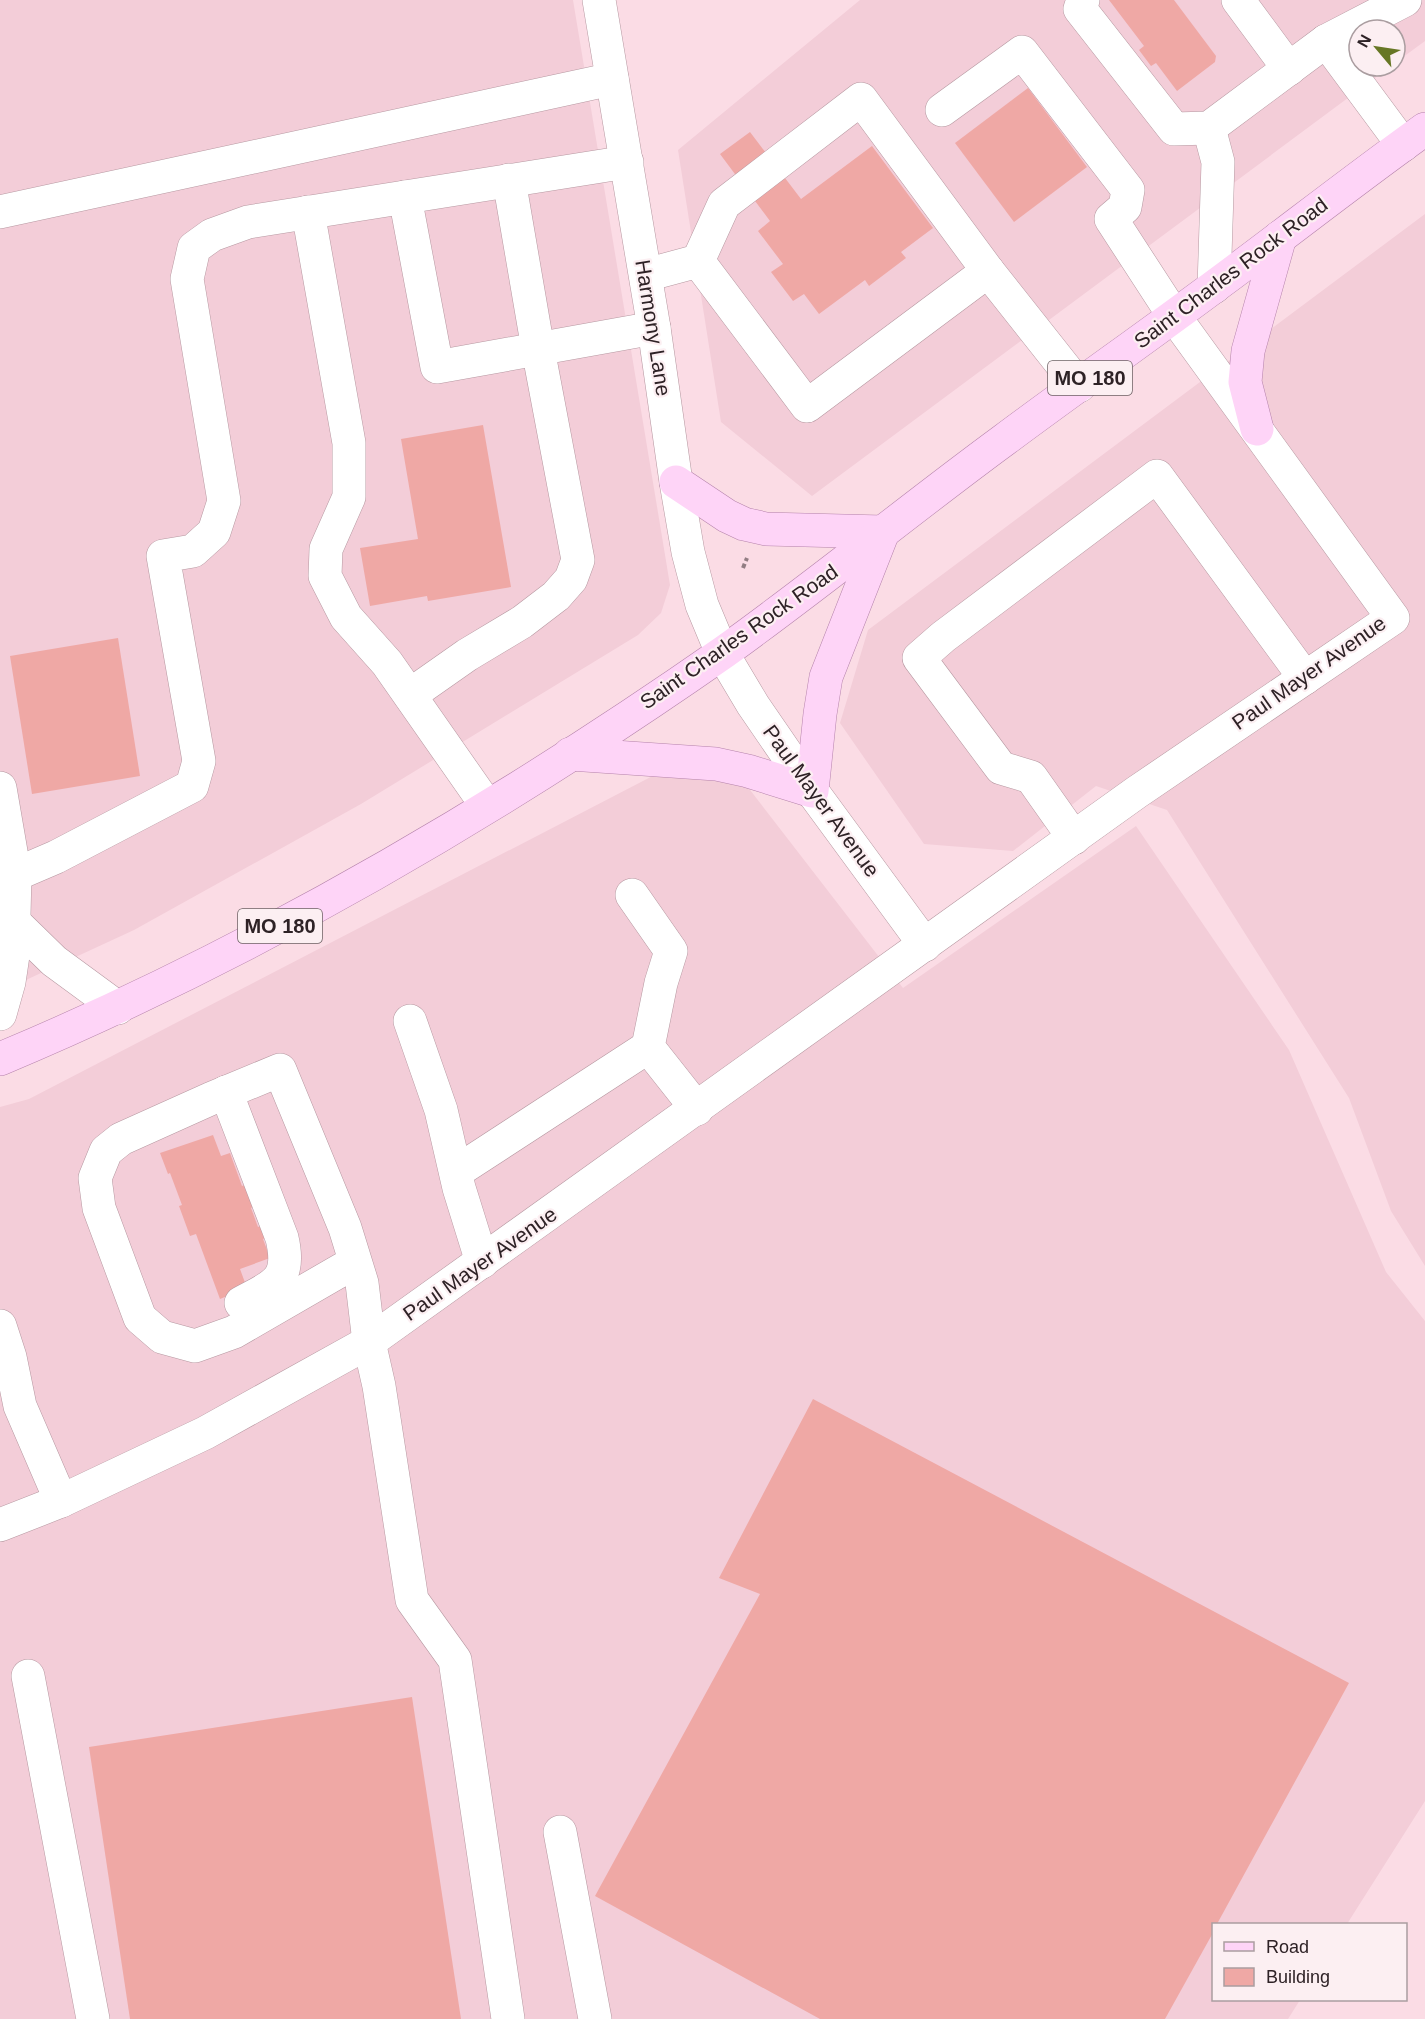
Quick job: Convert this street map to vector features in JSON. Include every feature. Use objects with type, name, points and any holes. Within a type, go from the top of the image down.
[{"type":"main road","name":"Saint Charles Rock Road","points":[[0,1059],[118,1008],[298,917],[487,806],[570,754],[722,652],[1005,439],[1214,287],[1414,137]]},
{"type":"main road","points":[[1257,429],[1245,382],[1248,351],[1280,237]]},
{"type":"main road","points":[[570,754],[716,764],[748,771],[812,791],[826,677],[883,532],[766,529],[744,524],[727,516],[676,482]]},
{"type":"street","name":"Harmony Lane","points":[[599,0],[646,275],[688,552],[702,605],[722,652]]},
{"type":"street","points":[[1083,0],[1080,9],[1174,129],[1200,129],[1326,41],[1405,0]]},
{"type":"street","points":[[1096,0],[1200,129],[1218,162],[1214,287]]},
{"type":"street","points":[[1238,0],[1289,69]]},
{"type":"street","points":[[1413,0],[1425,16]]},
{"type":"street","points":[[1326,41],[1414,137]]},
{"type":"street","name":"Paul Mayer Avenue","points":[[0,1525],[61,1501],[205,1433],[369,1342],[1074,838],[1393,618],[1174,316],[1110,219],[1125,207],[1128,190],[1022,52],[942,110]]},
{"type":"street","points":[[0,212],[612,79]]},
{"type":"street","points":[[698,261],[724,204],[861,99],[988,271],[1079,386]]},
{"type":"street","points":[[7,878],[56,857],[192,786],[199,761],[163,556],[193,551],[214,532],[224,501],[187,279],[194,248],[212,235],[248,222],[627,162]]},
{"type":"street","points":[[410,695],[466,655],[522,622],[556,596],[571,579],[578,560],[509,180]]},
{"type":"street","points":[[405,197],[436,368],[654,328]]},
{"type":"street","points":[[308,212],[349,443],[349,497],[326,549],[325,576],[346,617],[387,663],[487,806]]},
{"type":"street","points":[[646,275],[698,261]]},
{"type":"street","points":[[698,261],[807,406],[988,271]]},
{"type":"street","points":[[1074,838],[1031,777],[1000,768],[919,658],[943,637],[1157,476],[1305,678]]},
{"type":"street","name":"Paul Mayer Avenue","points":[[722,652],[753,705],[812,791],[925,945]]},
{"type":"street","points":[[0,788],[7,878],[14,921],[9,982],[0,1014]]},
{"type":"street","points":[[456,1173],[648,1047],[661,983],[671,951],[632,895]]},
{"type":"street","points":[[14,921],[54,960],[118,1008]]},
{"type":"street","points":[[410,1021],[441,1110],[456,1173],[482,1262]]},
{"type":"street","points":[[648,1047],[697,1109]]},
{"type":"street","points":[[355,1262],[234,1332],[195,1346],[162,1337],[140,1318],[99,1208],[95,1178],[106,1151],[121,1139],[280,1070],[345,1228],[362,1283],[369,1342],[379,1386],[412,1600],[455,1660],[508,2019]]},
{"type":"street","points":[[218,1095],[282,1238],[286,1264],[279,1278],[270,1287],[204,1324],[183,1327],[174,1324],[164,1316],[153,1302],[113,1194],[112,1183],[118,1167],[131,1153],[202,1122],[209,1116],[218,1095]]},
{"type":"street","points":[[0,1326],[10,1357],[10,1408],[61,1501]]},
{"type":"street","points":[[28,1676],[93,2019]]},
{"type":"street","points":[[560,1832],[595,2019]]},
{"type":"shaded area","points":[[0,0],[573,0],[670,585],[661,613],[638,635],[361,804],[134,930],[0,992]]},
{"type":"shaded area","points":[[860,0],[1425,0],[1425,41],[1407,54],[1407,18],[1347,18],[1347,78],[1375,78],[812,496],[721,422],[678,150]]},
{"type":"shaded area","points":[[1425,214],[1425,1266],[1391,1211],[1349,1098],[1167,810],[1096,786],[1013,851],[924,844],[840,723],[868,630]]},
{"type":"shaded area","points":[[668,768],[747,786],[903,988],[1136,826],[1289,1050],[1386,1272],[1425,1321],[1425,1801],[1348,1923],[1212,1923],[1212,2001],[1299,2001],[1288,2019],[0,2019],[0,1107],[29,1099]]},
{"type":"building","points":[[1109,0],[1174,0],[1216,56],[1215,62],[1177,91],[1156,63],[1151,66],[1139,50],[1144,46]]},
{"type":"building","points":[[1028,88],[1087,167],[1014,222],[955,143]]},
{"type":"building","points":[[750,132],[801,199],[872,146],[933,228],[901,252],[906,258],[869,286],[865,280],[819,314],[804,294],[793,301],[771,272],[783,264],[758,231],[770,221],[720,154]]},
{"type":"building","points":[[483,425],[511,587],[428,601],[427,596],[370,606],[360,548],[418,539],[401,439]]},
{"type":"building","points":[[118,638],[140,776],[32,794],[10,656]]},
{"type":"building","points":[[213,1135],[221,1156],[230,1153],[242,1186],[249,1183],[257,1205],[251,1208],[258,1227],[264,1225],[268,1237],[263,1239],[270,1258],[240,1269],[247,1288],[220,1299],[196,1234],[190,1236],[179,1206],[182,1205],[160,1153]]},
{"type":"building","points":[[813,1399],[1349,1683],[1218,1923],[1212,1923],[1212,1935],[1165,2019],[820,2019],[595,1896],[760,1594],[719,1578]]},
{"type":"building","points":[[412,1697],[461,2019],[130,2019],[89,1747]]}]
